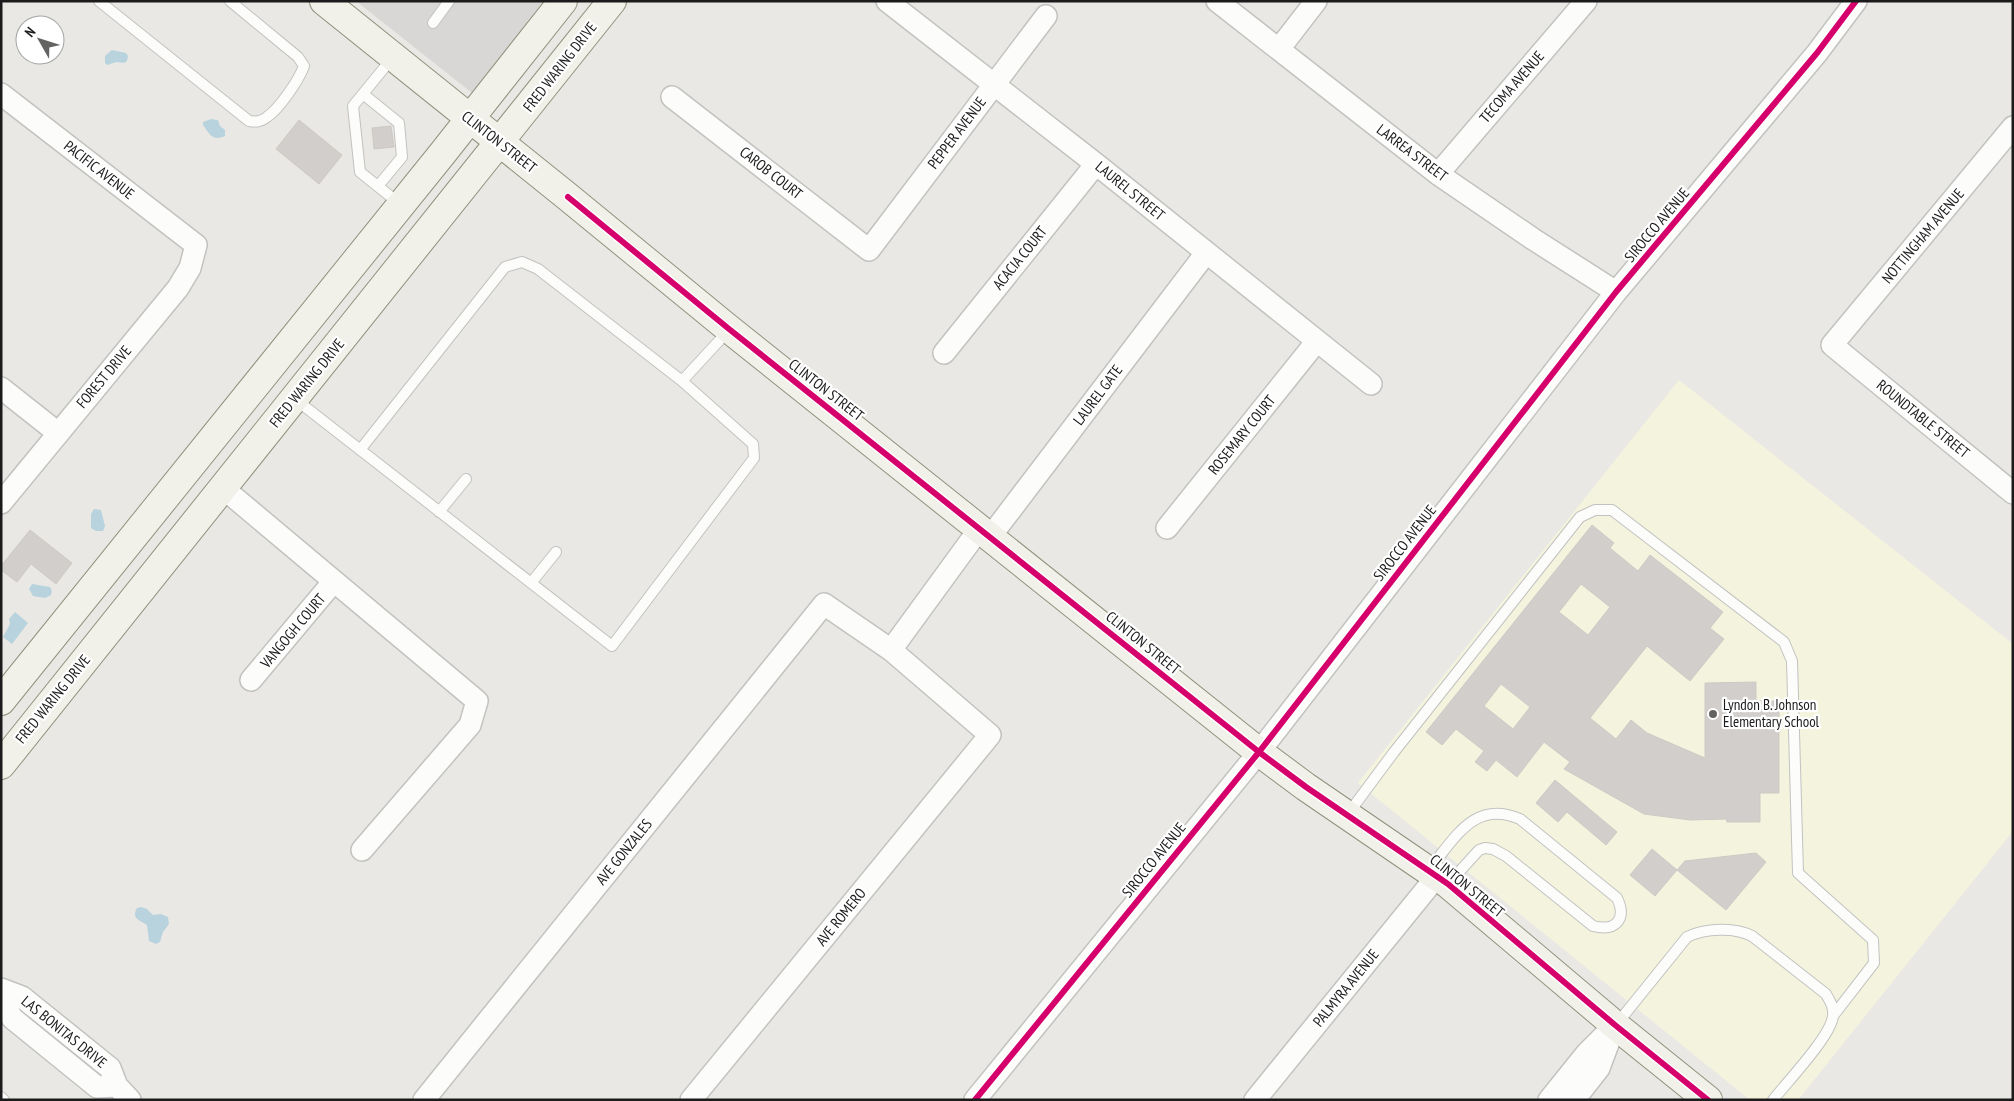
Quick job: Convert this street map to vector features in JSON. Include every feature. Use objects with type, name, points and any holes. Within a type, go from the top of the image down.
[{"type":"main road","name":"CLINTON STREET","points":[[324,1],[576,203],[729,329],[1258,752],[1438,877],[1615,1026],[1708,1100]]},
{"type":"main road","points":[[1,701],[563,1]]},
{"type":"main road","name":"FRED WARING DRIVE","points":[[1,765],[612,1]]},
{"type":"main road","points":[[37,656],[68,680]]},
{"type":"street","name":"LAUREL STREET","points":[[886,1],[1096,164],[1371,384]]},
{"type":"street","name":"LARREA STREET","points":[[1217,1],[1438,174],[1533,239],[1616,292]]},
{"type":"street","points":[[1279,49],[1316,1]]},
{"type":"street","name":"TECOMA AVENUE","points":[[1438,174],[1586,1]]},
{"type":"street","name":"SIROCCO AVENUE","points":[[975,1100],[1258,752],[1616,292],[1817,53],[1856,1]]},
{"type":"street","name":"PEPPER AVENUE","points":[[869,250],[1046,16]]},
{"type":"street","name":"PACIFIC AVENUE","points":[[1,94],[196,245]]},
{"type":"street","name":"CAROB COURT","points":[[672,97],[869,250]]},
{"type":"street","name":"NOTTINGHAM AVENUE","points":[[1832,345],[2013,128]]},
{"type":"street","name":"ACACIA COURT","points":[[944,353],[1096,164]]},
{"type":"street","name":"FOREST DRIVE","points":[[1,503],[178,288],[190,268],[196,245]]},
{"type":"street","name":"LAUREL GATE","points":[[891,650],[1206,253]]},
{"type":"street","name":"ROSEMARY COURT","points":[[1167,528],[1317,341]]},
{"type":"street","name":"ROUNDTABLE STREET","points":[[1832,345],[2013,493]]},
{"type":"street","points":[[1,388],[58,433]]},
{"type":"street","points":[[223,488],[477,701],[470,725],[362,850]]},
{"type":"street","name":"VANGOGH COURT","points":[[251,680],[334,581]]},
{"type":"street","name":"AVE GONZALES","points":[[424,1100],[824,604],[891,650]]},
{"type":"street","name":"AVE ROMERO","points":[[691,1100],[990,735],[891,650]]},
{"type":"street","name":"PALMYRA AVENUE","points":[[1255,1100],[1438,877]]},
{"type":"street","name":"LAS BONITAS DRIVE","points":[[1,989],[22,997],[110,1068],[123,1093]]},
{"type":"street","name":"LAS BONITAS DRIVE","points":[[1,997],[12,1018],[97,1087],[123,1093]]},
{"type":"street","points":[[1549,1100],[1586,1054],[1615,1026]]},
{"type":"street","points":[[1574,1100],[1599,1068],[1615,1026]]},
{"type":"lane","points":[[99,1],[249,121],[258,122],[268,117],[299,78],[304,66],[298,57],[230,1]]},
{"type":"lane","points":[[433,24],[449,1]]},
{"type":"lane","points":[[394,57],[353,106],[360,172],[401,205]]},
{"type":"lane","points":[[363,94],[399,123],[402,157],[378,186]]},
{"type":"lane","points":[[294,399],[612,646],[754,458],[753,444],[682,381],[538,269],[522,262],[505,267],[360,450]]},
{"type":"lane","points":[[682,381],[729,329]]},
{"type":"lane","points":[[439,512],[466,479]]},
{"type":"lane","points":[[1348,815],[1401,744],[1580,517],[1595,510],[1612,510],[1784,642],[1792,661],[1798,873],[1873,940],[1874,963],[1833,1016],[1828,1031],[1773,1100]]},
{"type":"lane","points":[[531,583],[556,552]]},
{"type":"lane","points":[[1492,812],[1509,814],[1520,819],[1612,893],[1617,898],[1621,907],[1621,916],[1616,924],[1608,928],[1594,926],[1516,864],[1493,849],[1485,848],[1478,850],[1438,877],[1468,824],[1478,816],[1492,812]]},
{"type":"lane","points":[[1615,1026],[1688,937],[1697,932],[1715,931],[1743,931],[1752,936],[1826,994],[1832,1005],[1833,1016]]},
{"type":"shaded area","points":[[356,1],[545,1],[472,93]]},
{"type":"shaded area","name":"Lyndon B. Johnson Elementary School","points":[[1679,380],[2013,644],[2013,831],[1798,1100],[1750,1100],[1358,783]]},
{"type":"water","points":[[112,50],[126,53],[128,56],[127,61],[107,65],[105,63],[105,56]]},
{"type":"water","points":[[211,119],[218,120],[220,126],[225,130],[225,136],[217,138],[209,134],[203,122]]},
{"type":"water","points":[[94,509],[101,510],[105,526],[103,531],[96,531],[91,528],[91,514]]},
{"type":"water","points":[[32,584],[50,587],[51,595],[45,598],[33,596],[29,589]]},
{"type":"water","points":[[15,612],[28,623],[12,644],[3,637],[10,624],[9,619]]},
{"type":"water","points":[[137,908],[147,909],[153,915],[161,914],[168,917],[169,924],[163,932],[160,942],[156,944],[149,941],[147,925],[135,915]]},
{"type":"building","points":[[299,120],[342,155],[319,184],[276,149]]},
{"type":"building","points":[[391,126],[394,147],[374,149],[372,128]]},
{"type":"building","points":[[1592,525],[1614,543],[1610,548],[1638,571],[1650,555],[1723,612],[1710,628],[1724,639],[1690,681],[1647,646],[1590,718],[1616,739],[1631,720],[1647,733],[1705,758],[1705,683],[1756,682],[1756,701],[1779,701],[1779,793],[1760,793],[1760,822],[1727,822],[1726,819],[1690,820],[1644,814],[1564,769],[1570,762],[1544,742],[1517,777],[1496,760],[1487,771],[1475,762],[1484,751],[1456,729],[1442,745],[1426,732]],"holes":[[[1581,584],[1610,607],[1588,635],[1559,612]],[[1501,684],[1530,707],[1513,729],[1484,706]]]},
{"type":"building","points":[[30,530],[72,563],[56,584],[31,564],[17,582],[1,570],[1,566]]},
{"type":"building","points":[[1555,780],[1617,832],[1606,845],[1567,812],[1558,822],[1536,803]]},
{"type":"building","points":[[1652,849],[1677,870],[1655,896],[1630,875]]},
{"type":"building","points":[[1756,853],[1766,862],[1726,910],[1677,870],[1685,861]]},
{"type":"cycle path","points":[[975,1100],[1259,752],[1616,292],[1817,53],[1856,1]]},
{"type":"cycle path","points":[[568,197],[729,329],[1259,752],[1306,787],[1448,884],[1615,1025],[1708,1100]]},
{"type":"place","name":"Lyndon B. Johnson Elementary School","points":[[1713,714]]}]
